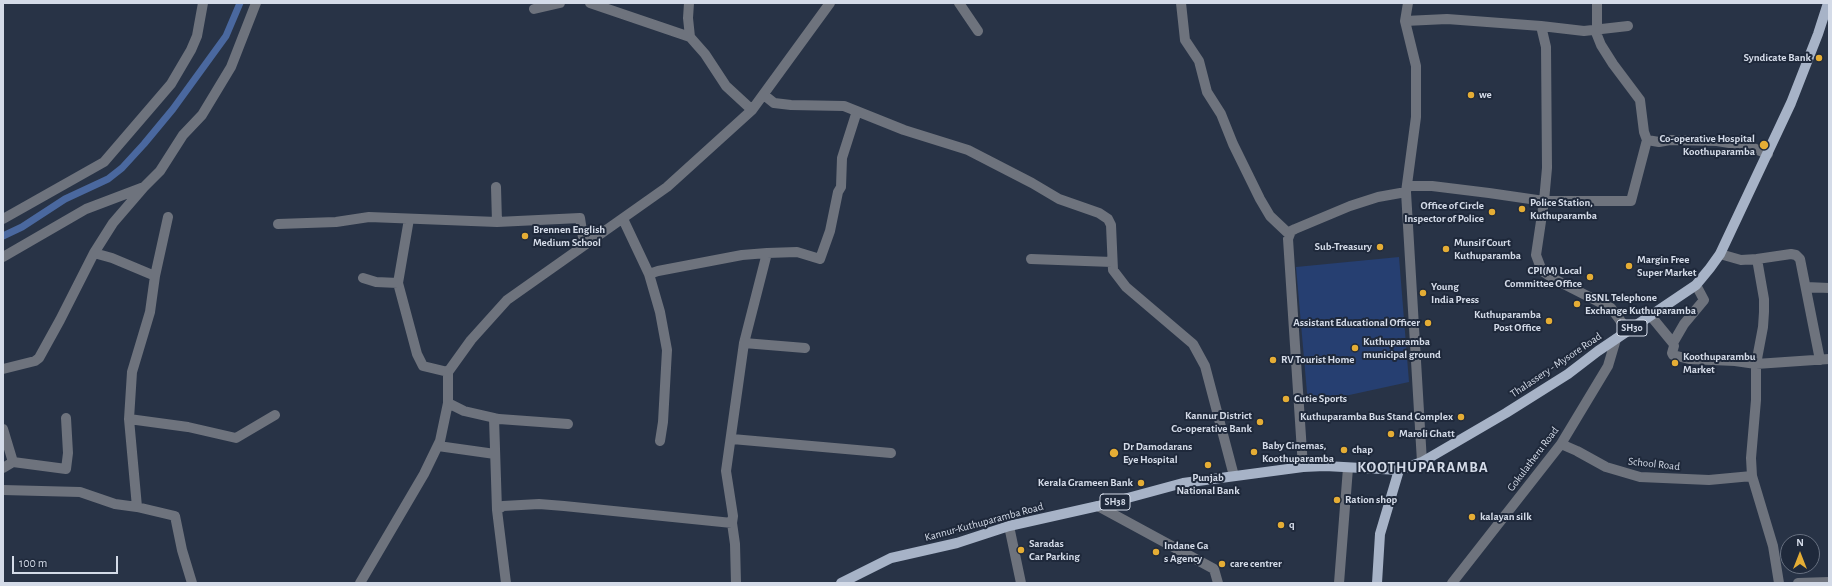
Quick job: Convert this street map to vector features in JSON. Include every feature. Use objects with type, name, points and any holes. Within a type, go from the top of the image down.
[{"type":"main road","name":"Thalassery - Mysore Road","points":[[1399,470],[1422,462],[1506,413],[1568,374],[1616,338],[1696,284],[1720,254],[1768,154],[1804,70],[1828,3]]},
{"type":"main road","name":"Kannur-Kuthuparamba Road","points":[[841,583],[891,558],[957,543],[1009,526],[1098,506],[1183,483],[1303,467],[1325,466],[1399,470]]},
{"type":"main road","points":[[1376,583],[1380,534],[1399,470]]},
{"type":"street","points":[[3,219],[104,162],[171,84],[192,50],[197,36],[203,3]]},
{"type":"street","points":[[3,369],[35,361],[39,358],[94,253],[112,223],[160,170],[183,135],[202,115],[231,67],[256,3]]},
{"type":"street","points":[[534,9],[560,3]]},
{"type":"street","points":[[590,3],[690,37],[705,54],[726,86],[752,110]]},
{"type":"street","points":[[689,3],[688,18],[690,37]]},
{"type":"street","points":[[360,583],[424,474],[438,446],[448,403],[448,372],[471,340],[507,300],[584,244],[623,219],[667,187],[752,110],[830,3]]},
{"type":"street","points":[[959,3],[978,31]]},
{"type":"street","points":[[1181,3],[1185,40],[1199,61],[1207,92],[1221,114],[1233,144],[1260,199],[1270,216],[1289,234]]},
{"type":"street","points":[[1408,3],[1405,21],[1416,66],[1416,117],[1407,189],[1422,462]]},
{"type":"street","points":[[1303,467],[1287,244],[1289,234],[1295,228],[1350,206],[1407,189],[1432,186],[1544,201],[1631,201],[1647,140],[1644,132],[1640,100],[1612,64],[1601,45],[1596,29],[1597,3]]},
{"type":"street","points":[[1405,21],[1447,19],[1541,26],[1584,31],[1628,26]]},
{"type":"street","points":[[1541,26],[1546,47],[1547,168],[1536,255],[1542,271],[1556,280],[1611,308],[1628,331]]},
{"type":"street","points":[[764,95],[774,102],[791,105],[838,105],[904,130],[968,150],[1032,182],[1059,199],[1099,213],[1108,219],[1111,225],[1113,270],[1126,286],[1193,344],[1204,366],[1234,476]]},
{"type":"street","points":[[649,274],[742,255],[797,252],[820,259],[830,230],[838,192],[841,187],[842,158],[857,111]]},
{"type":"street","points":[[1647,140],[1659,142],[1670,140],[1717,140],[1748,146],[1768,154]]},
{"type":"street","points":[[3,258],[86,209],[144,187]]},
{"type":"street","points":[[496,187],[497,222]]},
{"type":"street","points":[[278,224],[336,222],[369,217],[497,222],[580,218],[584,244]]},
{"type":"street","points":[[137,507],[129,419],[132,372],[150,312],[155,276],[168,218]]},
{"type":"street","points":[[409,219],[398,283],[417,354],[423,366],[448,372]]},
{"type":"street","points":[[623,219],[649,274],[660,312],[667,350],[664,422],[660,441]]},
{"type":"street","points":[[94,253],[112,258],[155,276]]},
{"type":"street","points":[[736,583],[735,544],[732,523],[733,516],[726,471],[729,444],[732,439],[744,344],[767,253]]},
{"type":"street","points":[[1696,284],[1704,300],[1684,324],[1673,343],[1673,354],[1689,359],[1735,361],[1756,364],[1825,360],[1800,259],[1796,254],[1741,260],[1720,254]]},
{"type":"street","points":[[1031,259],[1112,262]]},
{"type":"street","points":[[1757,259],[1764,299],[1764,312],[1756,364],[1756,400],[1751,458],[1752,476],[1773,546],[1780,583]]},
{"type":"street","points":[[363,278],[376,282],[398,283]]},
{"type":"street","points":[[1806,288],[1829,288]]},
{"type":"street","points":[[1650,316],[1673,343]]},
{"type":"street","name":"Gokulatheru Road","points":[[1452,583],[1561,444],[1608,366],[1616,338]]},
{"type":"street","points":[[744,344],[805,348]]},
{"type":"street","points":[[448,403],[464,411],[494,418],[568,424]]},
{"type":"street","points":[[129,419],[188,428],[236,438],[275,415]]},
{"type":"street","points":[[3,468],[12,462],[66,469],[68,466],[68,453],[66,418]]},
{"type":"street","points":[[494,418],[497,510],[506,583]]},
{"type":"street","points":[[3,429],[12,462]]},
{"type":"street","points":[[732,439],[891,453]]},
{"type":"street","name":"School Road","points":[[1561,444],[1606,467],[1640,477],[1709,480],[1752,476]]},
{"type":"street","points":[[438,446],[495,454]]},
{"type":"street","points":[[1339,583],[1348,468]]},
{"type":"street","points":[[3,490],[80,492],[115,504],[137,507],[175,516],[182,550],[192,583]]},
{"type":"street","points":[[497,510],[503,506],[539,504],[732,523]]},
{"type":"street","points":[[1098,506],[1214,569],[1218,583]]},
{"type":"street","points":[[1009,526],[1021,583]]},
{"type":"street","points":[[1798,583],[1829,582]]},
{"type":"shaded area","name":"Kuthuparamba municipal ground","points":[[1399,257],[1409,382],[1308,404],[1296,267]]},
{"type":"waterway","points":[[3,236],[22,227],[65,199],[108,179],[122,168],[173,109],[226,36],[240,3]]},
{"type":"place","name":"Syndicate Bank","points":[[1819,58]]},
{"type":"place","name":"we","points":[[1471,95]]},
{"type":"place","name":"Co-operative Hospital Koothuparamba","points":[[1764,145]]},
{"type":"place","name":"Police Station, Kuthuparamba","points":[[1522,209]]},
{"type":"place","name":"Office of Circle Inspector of Police","points":[[1492,212]]},
{"type":"place","name":"Brennen English Medium School","points":[[525,236]]},
{"type":"place","name":"Sub-Treasury","points":[[1380,247]]},
{"type":"place","name":"Munsif Court Kuthuparamba","points":[[1446,249]]},
{"type":"place","name":"Margin Free Super Market","points":[[1629,266]]},
{"type":"place","name":"CPI(M) Local Committee Office","points":[[1590,277]]},
{"type":"place","name":"Young India Press","points":[[1423,293]]},
{"type":"place","name":"BSNL Telephone Exchange Kuthuparamba","points":[[1577,304]]},
{"type":"place","name":"Kuthuparamba Post Office","points":[[1549,321]]},
{"type":"place","name":"Assistant Educational Officer","points":[[1428,323]]},
{"type":"place","name":"Kuthuparamba municipal ground","points":[[1355,348]]},
{"type":"place","name":"RV Tourist Home","points":[[1273,360]]},
{"type":"place","name":"Koothuparambu Market","points":[[1675,363]]},
{"type":"place","name":"Cutie Sports","points":[[1286,399]]},
{"type":"place","name":"Kuthuparamba Bus Stand Complex","points":[[1461,417]]},
{"type":"place","name":"Kannur District Co-operative Bank","points":[[1260,422]]},
{"type":"place","name":"Maroli Ghatt","points":[[1391,434]]},
{"type":"place","name":"chap","points":[[1344,450]]},
{"type":"place","name":"Baby Cinemas, Koothuparamba","points":[[1254,452]]},
{"type":"place","name":"Dr Damodarans Eye Hospital","points":[[1114,453]]},
{"type":"place","name":"Punjab National Bank","points":[[1208,465]]},
{"type":"place","name":"Kerala Grameen Bank","points":[[1141,483]]},
{"type":"place","name":"Ration shop","points":[[1337,500]]},
{"type":"place","name":"kalayan silk","points":[[1472,517]]},
{"type":"place","name":"q","points":[[1281,525]]},
{"type":"place","name":"Saradas Car Parking","points":[[1021,550]]},
{"type":"place","name":"Indane Ga s Agency","points":[[1156,552]]},
{"type":"place","name":"care centrer","points":[[1222,564]]},
{"type":"district","name":"KOOTHUPARAMBA","points":[[1423,467]]}]
